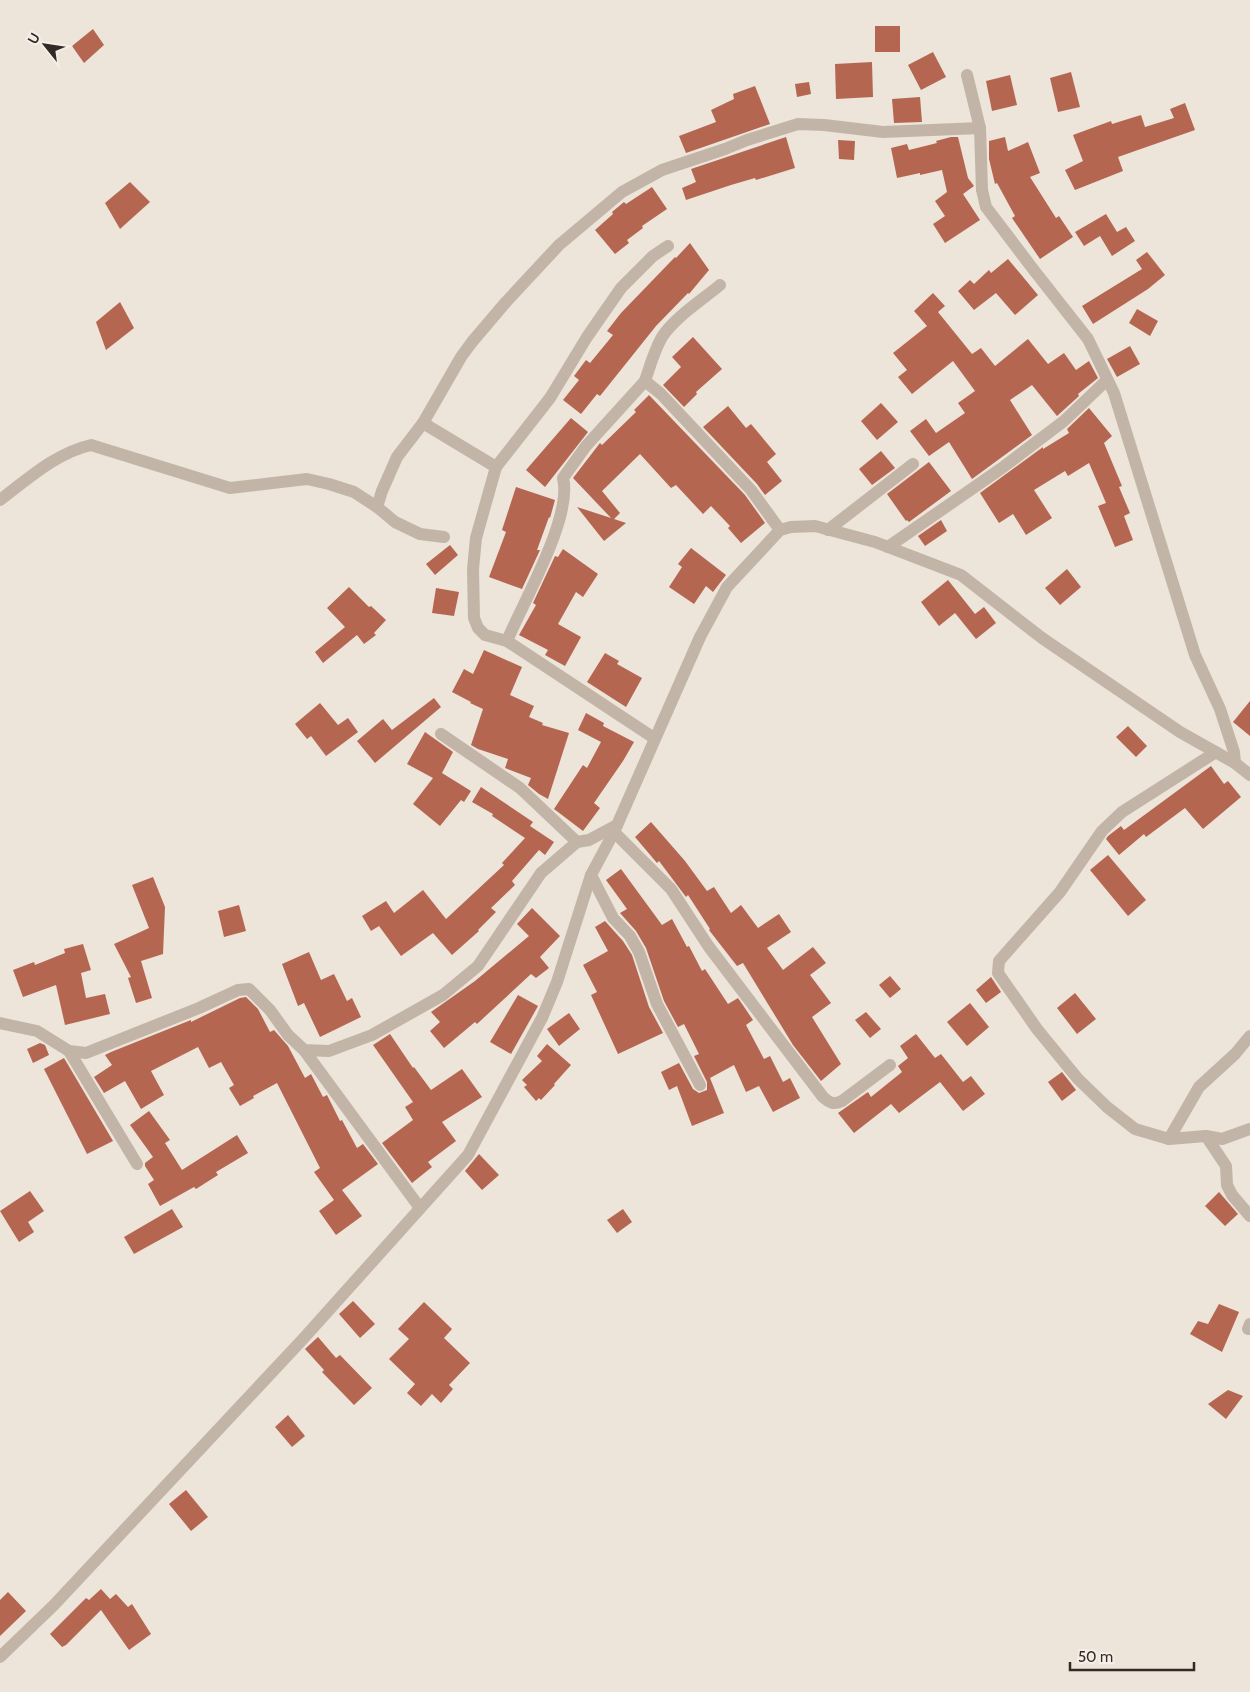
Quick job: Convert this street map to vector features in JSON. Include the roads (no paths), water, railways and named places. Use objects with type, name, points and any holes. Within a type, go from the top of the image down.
[{"type":"street","points":[[967,75],[980,128],[982,190],[986,207],[1032,269],[1088,339],[1114,393],[1195,655],[1220,710],[1234,752],[1235,763]]},
{"type":"street","points":[[378,507],[382,491],[397,457],[423,423],[467,350],[536,268],[559,245],[622,192],[662,170],[798,124],[824,124],[883,132],[980,128]]},
{"type":"street","points":[[654,738],[507,641],[485,635],[478,628],[474,618],[473,569],[476,538],[496,467],[550,398],[621,288],[653,256],[668,246]]},
{"type":"street","points":[[507,641],[538,574],[559,521],[565,487],[563,478],[586,446],[645,381],[654,353],[663,336],[678,320],[720,285]]},
{"type":"street","points":[[888,547],[1002,468],[1064,420],[1107,380]]},
{"type":"street","points":[[645,381],[660,394],[751,490],[780,530]]},
{"type":"street","points":[[423,423],[496,467]]},
{"type":"street","points":[[0,500],[50,462],[74,448],[91,444],[230,488],[307,478],[354,492],[378,507],[395,522],[420,534],[444,537]]},
{"type":"street","points":[[828,530],[913,464]]},
{"type":"street","points":[[0,1657],[54,1605],[303,1339],[468,1155],[542,1018],[557,982],[590,875],[616,828],[636,785],[654,738],[700,637],[727,587],[780,530],[791,527],[815,526],[888,547],[961,575],[1042,638],[1180,732],[1235,763],[1250,775]]},
{"type":"street","points":[[441,734],[520,788],[577,842]]},
{"type":"street","points":[[1216,752],[1122,812],[1102,831],[1060,892],[999,961],[998,973],[1037,1029],[1078,1079],[1107,1107],[1135,1129],[1169,1139],[1206,1136],[1222,1139],[1250,1129]]},
{"type":"street","points":[[304,1050],[329,1051],[372,1035],[442,995],[478,966],[541,873],[577,842],[589,840],[616,828]]},
{"type":"street","points":[[616,828],[671,889],[709,947],[769,1025],[790,1056],[829,1103],[834,1104],[842,1101],[890,1065]]},
{"type":"street","points":[[590,875],[614,918],[630,936],[638,952],[657,1004],[700,1085]]},
{"type":"street","points":[[0,1023],[36,1031],[69,1051],[86,1053],[199,1008],[238,990],[249,989],[270,1010],[288,1035],[304,1050],[420,1208]]},
{"type":"street","points":[[1169,1139],[1199,1086],[1234,1054],[1250,1036]]},
{"type":"street","points":[[69,1051],[137,1164]]},
{"type":"street","points":[[1206,1136],[1226,1166],[1227,1184],[1232,1195],[1250,1216]]}]
